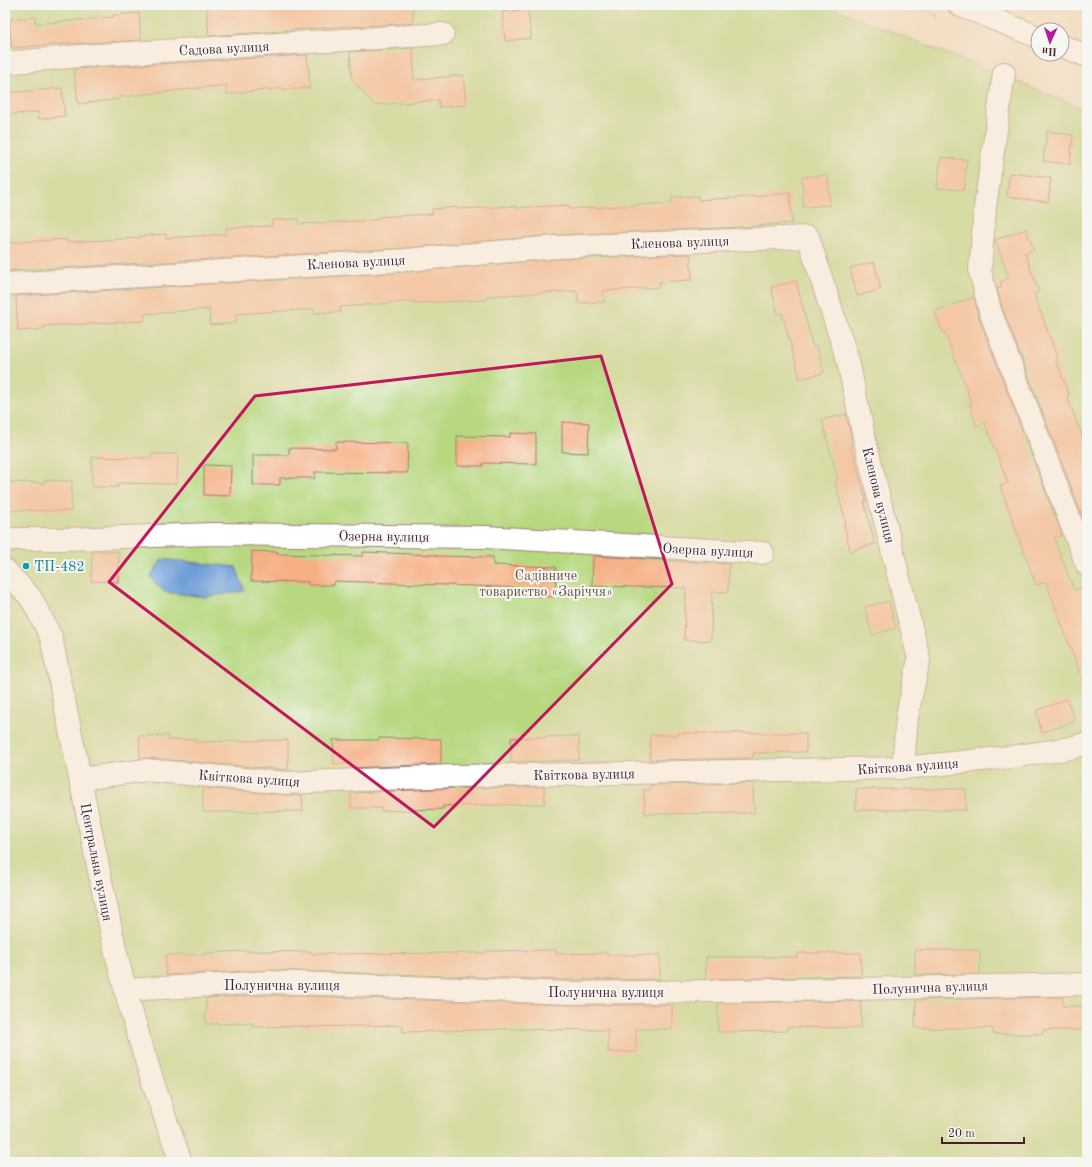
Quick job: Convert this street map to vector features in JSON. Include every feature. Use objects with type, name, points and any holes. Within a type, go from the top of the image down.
[{"type":"street","points":[[959,5],[1030,34]]},
{"type":"street","name":"Садова вулиця","points":[[5,63],[80,56],[442,34]]},
{"type":"street","points":[[1070,49],[1087,56]]},
{"type":"street","points":[[1004,73],[985,208],[980,271],[990,311],[1087,565]]},
{"type":"street","name":"Кленова вулиця","points":[[5,284],[406,260],[557,247],[808,237],[848,361],[864,437],[919,659],[907,716],[903,768]]},
{"type":"street","name":"Озерна вулиця","points":[[5,541],[10,539],[72,539],[212,534],[485,537],[763,553]]},
{"type":"street","name":"Центральна вулиця","points":[[5,570],[31,598],[51,637],[81,779],[114,949],[125,990],[180,1162]]},
{"type":"street","name":"Квіткова вулиця","points":[[81,779],[146,770],[287,783],[454,776],[903,768],[1011,758],[1087,744]]},
{"type":"street","name":"Полунична вулиця","points":[[125,990],[269,982],[570,993],[1087,984]]},
{"type":"highlighted area","points":[[601,356],[672,584],[434,827],[109,582],[255,396]]},
{"type":"green space","name":"Садівниче товариство «Заріччя»","points":[[5,5],[826,5],[1087,110],[1087,1162],[5,1162]]},
{"type":"water","points":[[162,559],[236,567],[245,591],[206,597],[164,592],[150,577]]},
{"type":"building","points":[[206,5],[413,5],[413,23],[347,26],[209,36]]},
{"type":"building","points":[[528,9],[531,38],[505,41],[502,12]]},
{"type":"building","points":[[139,13],[141,40],[72,43],[12,48],[9,19],[35,17],[36,24],[113,17],[113,15]]},
{"type":"building","points":[[413,48],[414,80],[463,75],[466,105],[439,107],[439,100],[375,105],[352,80],[350,52]]},
{"type":"building","points":[[307,55],[310,88],[284,90],[284,88],[227,94],[226,85],[120,97],[120,99],[78,104],[74,69]]},
{"type":"building","points":[[62,88],[65,116],[39,119],[38,112],[5,115],[5,93]]},
{"type":"building","points":[[1047,131],[1073,135],[1070,164],[1043,161]]},
{"type":"building","points":[[941,157],[967,160],[964,190],[937,188]]},
{"type":"building","points":[[1009,173],[1051,178],[1048,202],[1007,197]]},
{"type":"building","points":[[828,175],[830,205],[803,207],[802,177]]},
{"type":"building","points":[[790,193],[792,223],[742,227],[556,235],[405,248],[5,271],[5,243],[66,239],[67,242],[140,238],[140,236],[166,234],[166,238],[227,234],[226,228],[272,226],[272,220],[298,219],[299,224],[378,220],[378,217],[433,214],[432,209],[458,207],[459,209],[516,206],[516,208],[569,205],[569,209],[672,203],[672,197],[698,196],[698,200]]},
{"type":"building","points":[[1026,229],[1034,250],[1025,253],[1039,292],[1034,294],[1058,359],[1056,360],[1069,395],[1067,396],[1087,449],[1087,526],[1002,307],[997,289],[1002,287],[1000,282],[1009,278],[995,240]]},
{"type":"building","points":[[690,254],[692,280],[659,282],[659,287],[603,291],[604,302],[578,303],[577,291],[487,296],[487,300],[415,303],[415,301],[340,307],[341,312],[314,313],[314,309],[236,314],[236,323],[210,325],[209,309],[144,314],[144,321],[44,326],[44,329],[18,331],[16,296],[407,272],[558,259]]},
{"type":"building","points":[[874,262],[881,289],[857,296],[850,268]]},
{"type":"building","points":[[796,281],[813,347],[817,346],[824,373],[800,379],[782,313],[778,314],[771,287]]},
{"type":"building","points":[[974,297],[978,315],[1062,535],[1054,538],[1074,590],[1087,585],[1087,686],[1085,687],[1046,582],[1036,585],[1000,486],[1008,483],[985,423],[977,426],[969,404],[972,404],[945,332],[943,333],[935,311]]},
{"type":"building","points":[[846,414],[852,441],[850,442],[866,501],[864,502],[875,544],[850,551],[844,524],[846,523],[835,481],[838,480],[822,420]]},
{"type":"building","points":[[562,422],[589,423],[588,453],[562,452]]},
{"type":"building","points":[[510,433],[536,434],[536,464],[483,463],[483,466],[457,466],[457,436],[510,437]]},
{"type":"building","points":[[336,442],[408,443],[407,473],[315,472],[315,478],[280,478],[280,485],[253,485],[253,455],[289,455],[289,448],[336,449]]},
{"type":"building","points":[[152,454],[178,454],[177,484],[118,483],[118,487],[92,487],[92,457],[151,458]]},
{"type":"building","points":[[204,465],[231,466],[230,496],[204,495]]},
{"type":"building","points":[[45,480],[72,481],[71,511],[5,510],[5,482],[45,483]]},
{"type":"building","points":[[92,551],[119,552],[118,582],[91,581]]},
{"type":"building","points":[[252,551],[278,552],[278,554],[363,556],[363,552],[493,557],[493,565],[556,567],[555,597],[529,596],[529,588],[335,581],[334,585],[308,585],[308,582],[251,581]]},
{"type":"building","points":[[593,556],[729,564],[728,592],[712,592],[711,641],[684,640],[686,588],[592,586]]},
{"type":"building","points":[[889,601],[896,628],[872,635],[865,607]]},
{"type":"building","points":[[1067,699],[1075,721],[1042,733],[1036,711]]},
{"type":"building","points":[[679,733],[806,733],[806,752],[753,753],[753,758],[650,760],[650,735],[679,735]]},
{"type":"building","points":[[168,735],[168,740],[196,739],[196,742],[288,740],[288,770],[140,758],[139,736]]},
{"type":"building","points":[[579,736],[579,760],[511,762],[511,738]]},
{"type":"building","points":[[379,738],[441,739],[441,764],[351,768],[351,764],[334,764],[333,740],[379,740]]},
{"type":"building","points":[[753,783],[754,813],[645,814],[644,790],[650,790],[650,785]]},
{"type":"building","points":[[544,787],[545,804],[443,806],[443,809],[381,811],[381,808],[351,808],[351,793],[454,788]]},
{"type":"building","points":[[203,788],[302,795],[303,811],[203,812]]},
{"type":"building","points":[[856,789],[966,789],[966,810],[856,810]]},
{"type":"building","points":[[556,950],[556,954],[608,953],[608,955],[660,955],[660,979],[570,980],[269,970],[166,975],[166,955],[205,955],[205,953],[244,951],[312,952],[312,954],[486,953],[486,951]]},
{"type":"building","points":[[915,950],[980,950],[980,974],[915,975]]},
{"type":"building","points":[[798,953],[861,953],[861,976],[706,979],[706,957],[798,957]]},
{"type":"building","points":[[269,995],[570,1005],[672,1005],[672,1029],[636,1029],[636,1052],[608,1052],[608,1030],[503,1029],[403,1032],[403,1025],[253,1027],[253,1023],[206,1024],[206,998]]},
{"type":"building","points":[[1063,997],[1063,1006],[1084,1006],[1084,1030],[1043,1030],[1043,1034],[993,1034],[993,1028],[915,1028],[916,1000]]},
{"type":"building","points":[[861,1001],[861,1028],[787,1027],[787,1031],[718,1032],[718,1003]]},
{"type":"place","name":"ТП-482","points":[[26,566]]}]
